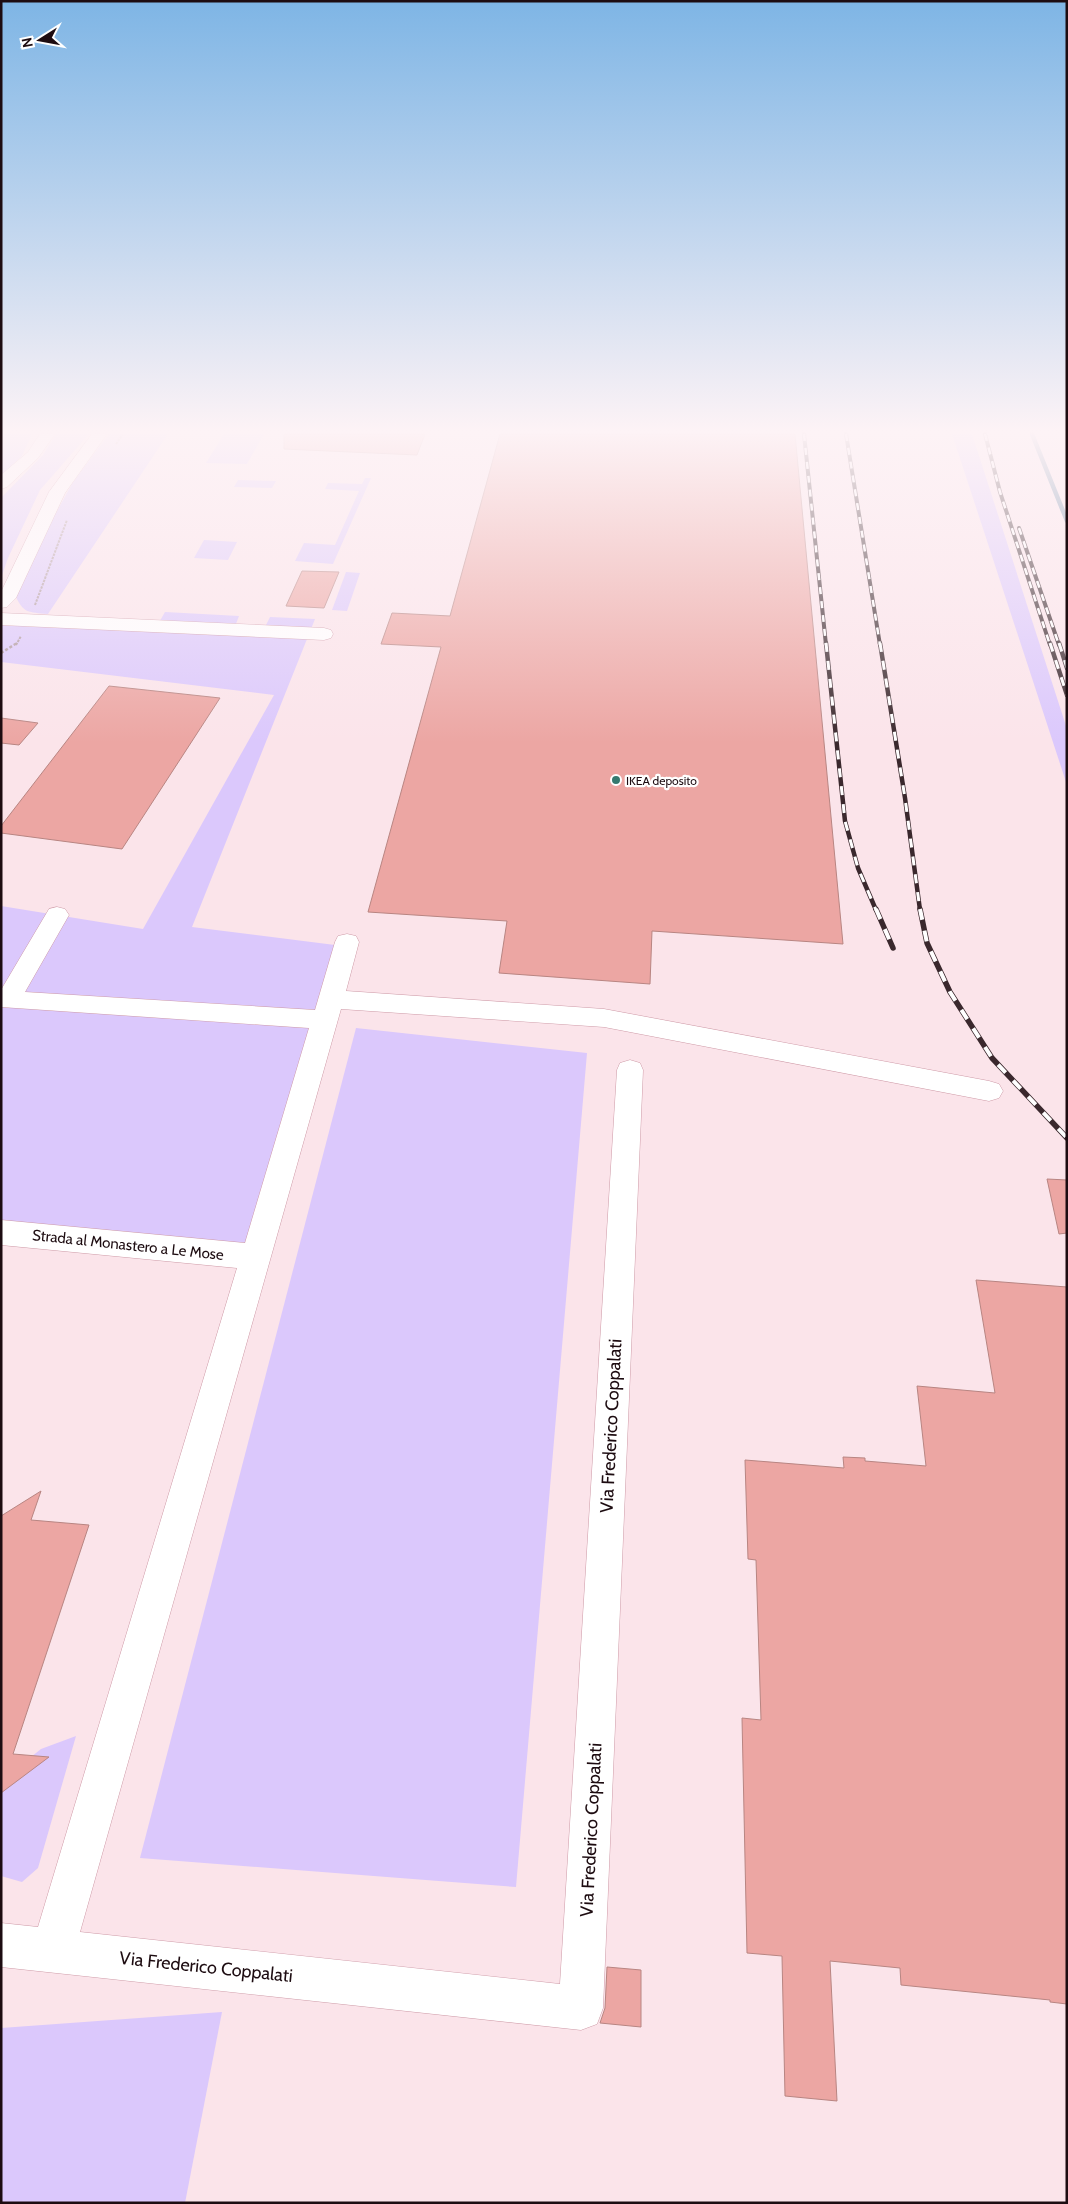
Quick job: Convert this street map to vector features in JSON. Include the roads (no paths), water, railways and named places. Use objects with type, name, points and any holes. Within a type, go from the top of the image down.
[{"type":"street","points":[[29,620],[1,604],[7,598],[36,537]]},
{"type":"street","points":[[1,619],[324,634]]},
{"type":"street","points":[[57,915],[8,1000],[604,1018],[989,1091]]},
{"type":"street","points":[[52,1950],[347,942]]},
{"type":"street","name":"Via Frederico Coppalati","points":[[1,1945],[581,2008],[630,1070]]},
{"type":"street","name":"Strada al Monastero a Le Mose","points":[[1,1232],[254,1257]]},
{"type":"railway","points":[[815,537],[826,645]]},
{"type":"railway","points":[[863,537],[880,645]]},
{"type":"railway","points":[[1015,537],[1050,645]]},
{"type":"railway","points":[[1022,537],[1059,645]]},
{"type":"railway","points":[[826,643],[845,821],[858,868],[876,910]]},
{"type":"railway","points":[[880,643],[905,798],[920,910]]},
{"type":"railway","points":[[1050,643],[1067,695]]},
{"type":"railway","points":[[1059,643],[1067,668]]},
{"type":"railway","points":[[876,909],[893,948]]},
{"type":"railway","points":[[920,909],[927,943],[950,992],[992,1058],[1067,1138]]},
{"type":"place","name":"IKEA deposito","points":[[616,780]]}]
